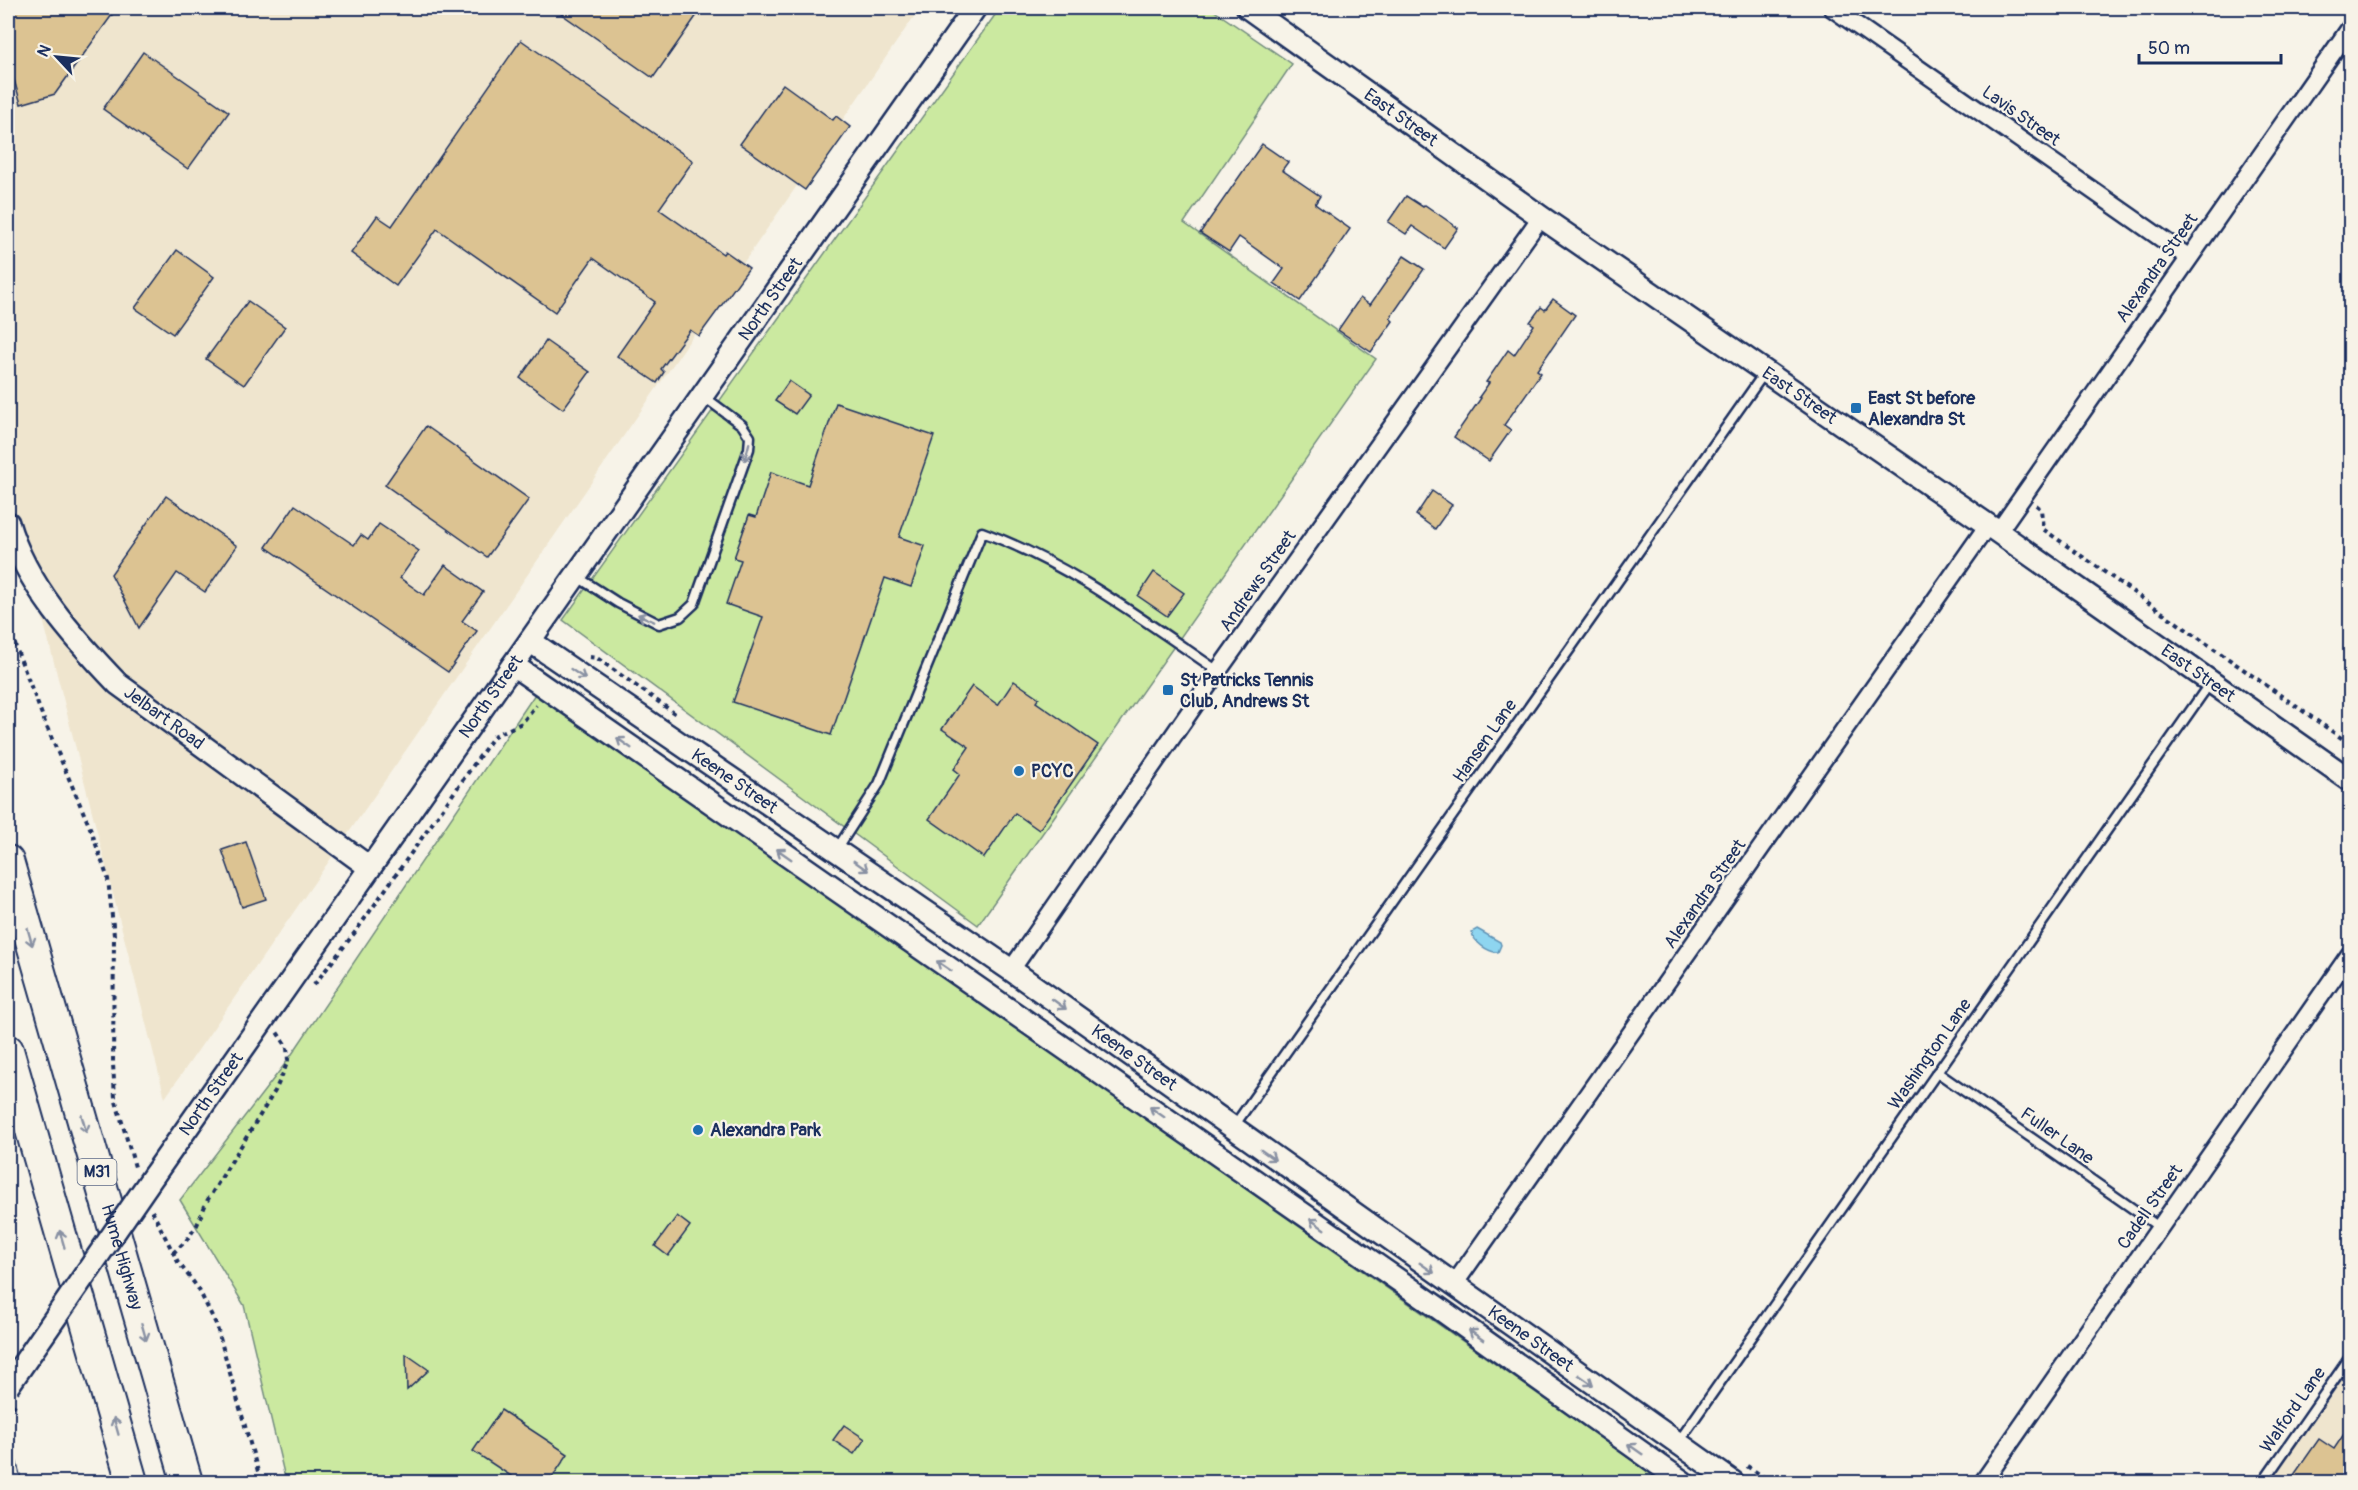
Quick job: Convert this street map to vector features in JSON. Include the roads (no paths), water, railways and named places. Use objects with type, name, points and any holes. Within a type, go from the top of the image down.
[{"type":"highway","name":"Hume Highway","points":[[8,861],[187,1482]]},
{"type":"highway","points":[[8,1050],[132,1482]]},
{"type":"street","name":"North Street","points":[[8,1386],[145,1173],[275,1026],[369,867],[975,8]]},
{"type":"street","name":"East Street","points":[[1248,8],[1541,217],[1993,528],[2350,780]]},
{"type":"street","name":"Lavis Street","points":[[1832,8],[2188,257]]},
{"type":"street","name":"Alexandra Street","points":[[1453,1286],[1993,528],[2023,495],[2350,28]]},
{"type":"street","name":"Andrews Street","points":[[1011,970],[1218,670],[1541,217]]},
{"type":"street","name":"Jelbart Road","points":[[8,523],[25,565],[44,595],[89,654],[118,684],[369,867]]},
{"type":"street","name":"Keene Street","points":[[530,641],[1011,970],[1732,1482]]},
{"type":"street","name":"Keene Street","points":[[513,665],[1437,1307],[1683,1482]]},
{"type":"street","name":"Cadell Street","points":[[1983,1482],[2350,954]]},
{"type":"street","points":[[992,998],[1011,970]]},
{"type":"street","points":[[1437,1307],[1453,1286]]},
{"type":"lane","name":"Hansen Lane","points":[[1232,1129],[1765,372]]},
{"type":"lane","points":[[576,576],[618,603],[659,624],[680,617],[694,604],[749,449],[750,437],[742,425],[702,396]]},
{"type":"lane","points":[[837,849],[879,784],[982,532],[1011,543],[1092,586],[1218,670]]},
{"type":"lane","name":"Washington Lane","points":[[1677,1444],[2210,683]]},
{"type":"lane","name":"Fuller Lane","points":[[1937,1072],[2159,1227]]},
{"type":"lane","name":"Walford Lane","points":[[2263,1482],[2350,1357]]},
{"type":"water","points":[[1477,929],[1500,942],[1498,952],[1490,951],[1478,943],[1472,932]]},
{"type":"railway","points":[[8,1441],[19,1482]]},
{"type":"place","name":"East St before Alexandra St","points":[[1856,408]]},
{"type":"place","name":"St Patricks Tennis Club, Andrews St","points":[[1168,690]]},
{"type":"place","name":"PCYC","points":[[1019,771]]},
{"type":"place","name":"Alexandra Park","points":[[698,1130]]}]
